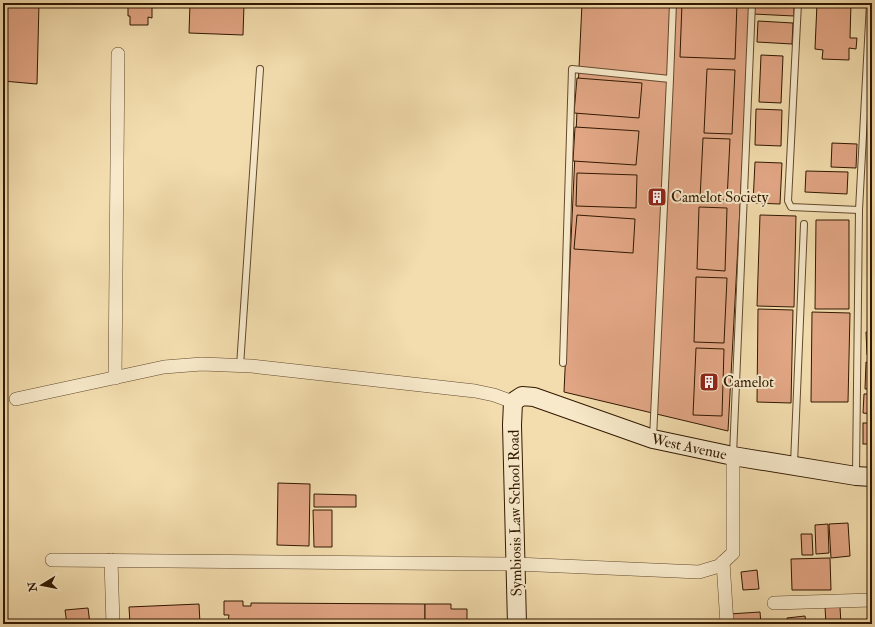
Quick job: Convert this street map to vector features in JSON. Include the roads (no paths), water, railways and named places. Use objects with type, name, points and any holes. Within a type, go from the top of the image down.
[{"type":"street","points":[[115,378],[118,54]]},
{"type":"street","points":[[16,399],[172,367],[202,364],[240,366],[475,391],[494,395],[513,402]]},
{"type":"street","name":"West Avenue","points":[[513,402],[522,396],[534,397],[653,439],[733,456],[864,476]]},
{"type":"street","name":"Symbiosis Law School Road","points":[[513,402],[512,425],[517,624]]},
{"type":"street","points":[[52,560],[516,564],[699,572],[719,566],[733,553],[733,456]]},
{"type":"street","points":[[111,560],[113,624]]},
{"type":"street","points":[[723,562],[727,624]]},
{"type":"street","points":[[774,603],[872,600]]},
{"type":"lane","points":[[653,439],[673,3]]},
{"type":"lane","points":[[733,456],[752,3]]},
{"type":"lane","points":[[798,3],[788,201],[791,206],[859,210]]},
{"type":"lane","points":[[864,476],[859,210],[870,3]]},
{"type":"lane","points":[[240,366],[260,69]]},
{"type":"lane","points":[[563,363],[572,69],[670,78]]},
{"type":"lane","points":[[794,466],[804,224]]},
{"type":"place","name":"Camelot Society","points":[[657,197]]},
{"type":"place","name":"Camelot","points":[[709,382]]}]
